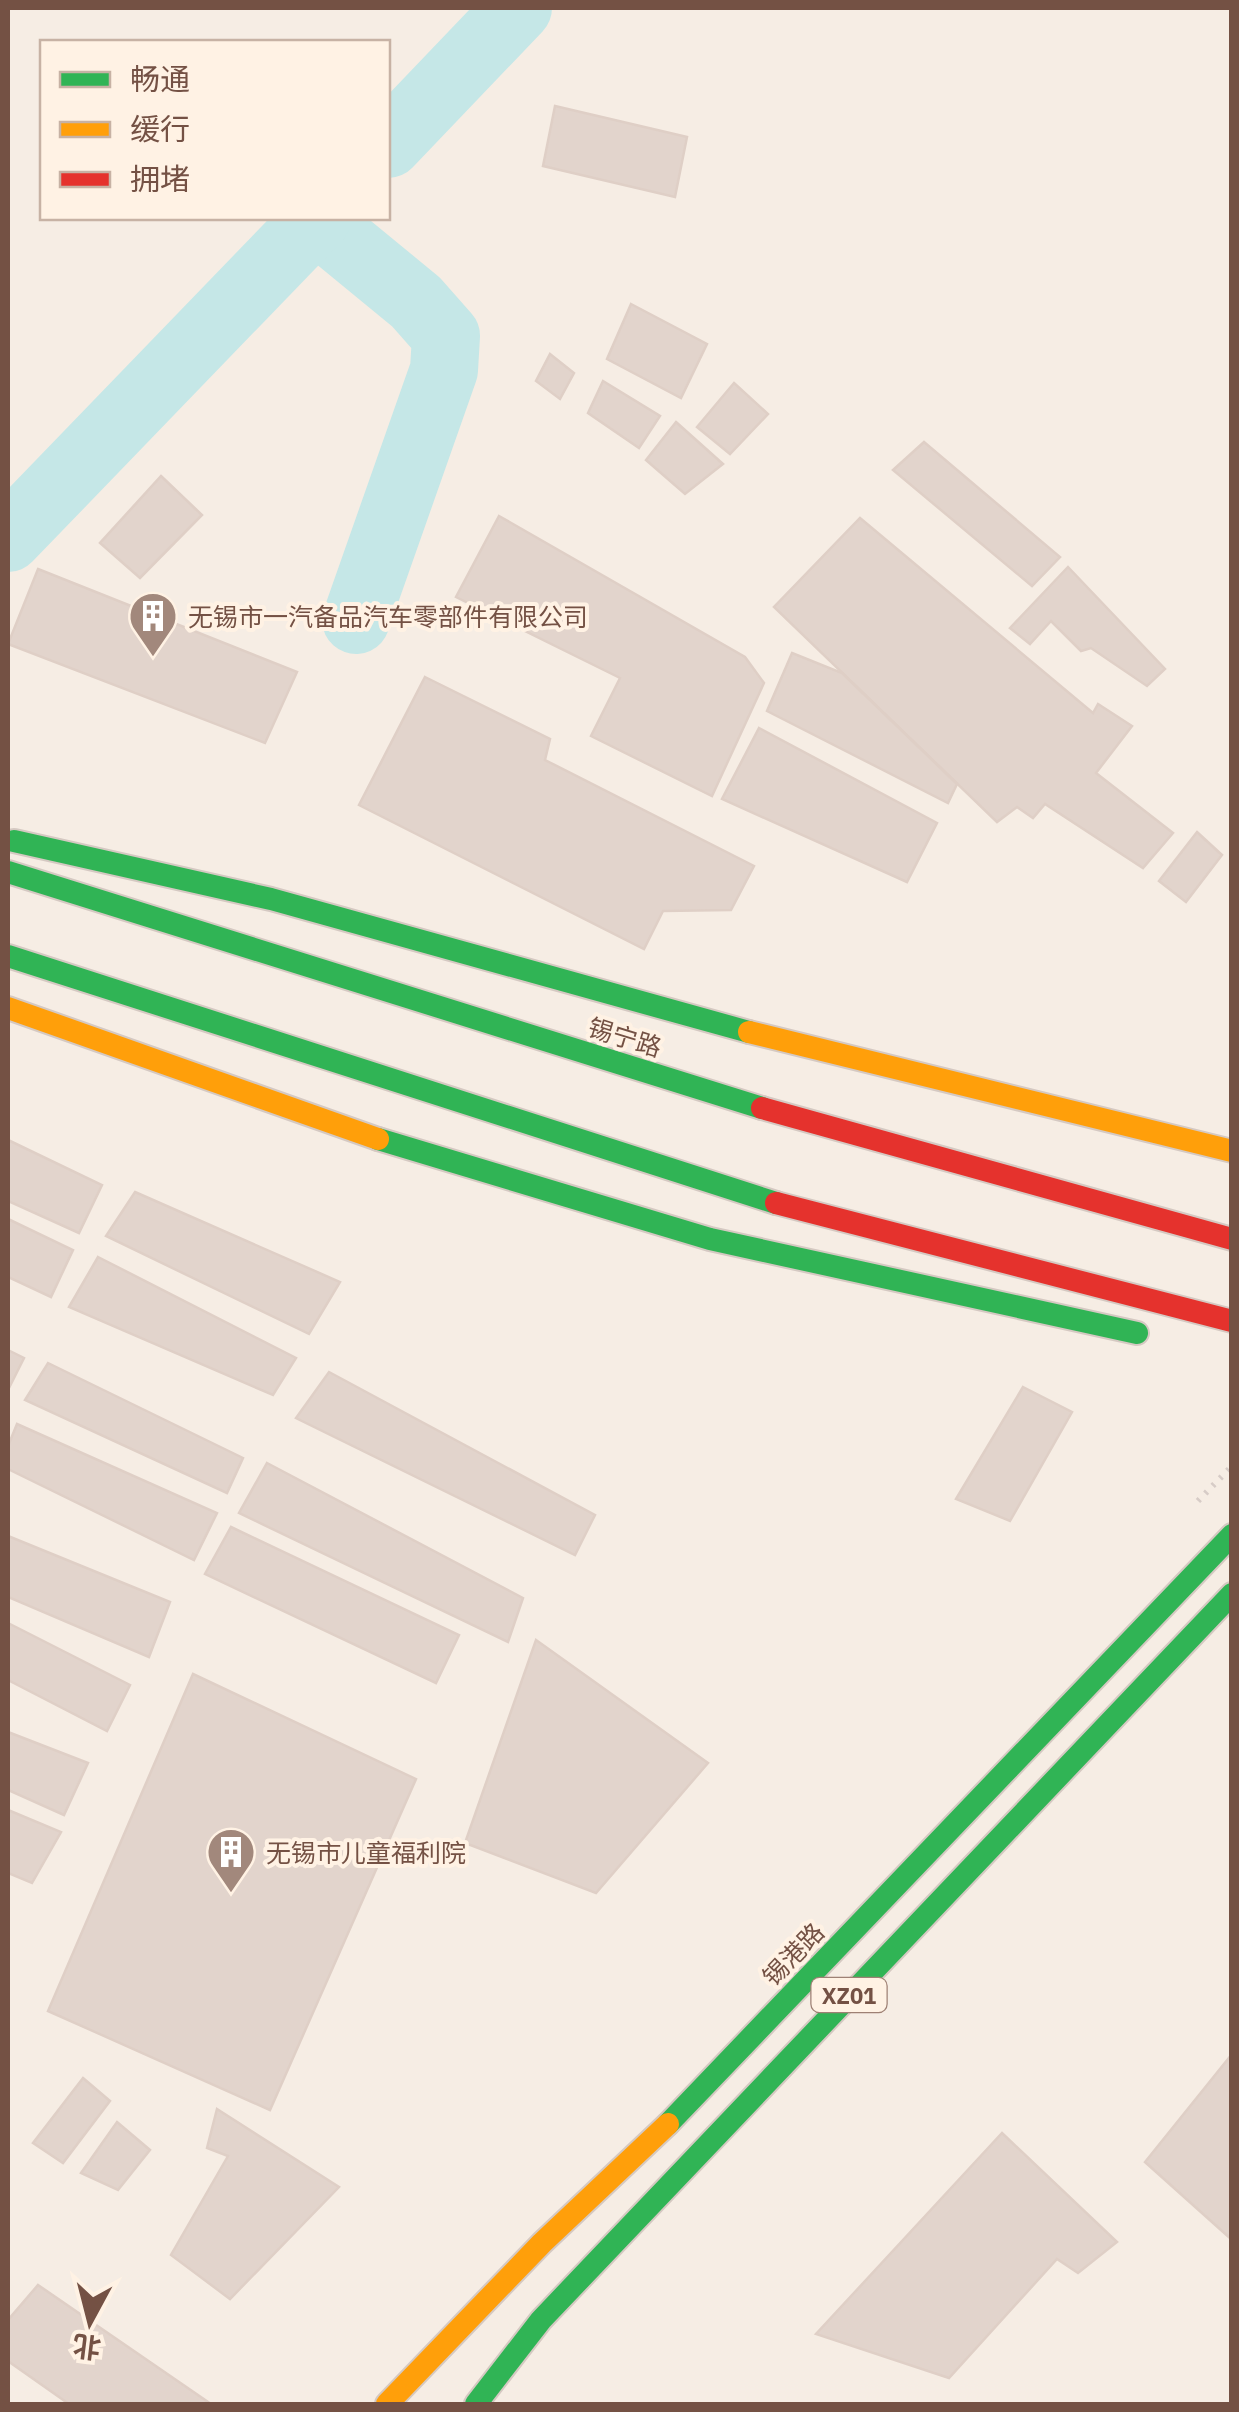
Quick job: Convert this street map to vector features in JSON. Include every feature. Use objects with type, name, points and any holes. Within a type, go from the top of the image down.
[{"type":"main road","points":[[8,840],[271,899],[804,1047],[1232,1151]]},
{"type":"main road","name":"锡宁路","points":[[8,872],[781,1114],[1232,1238]]},
{"type":"main road","points":[[8,956],[754,1196],[1232,1321]]},
{"type":"main road","points":[[8,1008],[362,1134],[710,1239],[1158,1337]]},
{"type":"main road","name":"锡港路","points":[[387,2404],[542,2243],[681,2112],[1232,1534]]},
{"type":"main road","name":"XZ01","points":[[476,2404],[541,2320],[1232,1594]]},
{"type":"building","points":[[555,106],[687,137],[675,197],[543,166]]},
{"type":"building","points":[[631,304],[707,344],[681,398],[607,359]]},
{"type":"building","points":[[550,354],[574,373],[560,399],[536,381]]},
{"type":"building","points":[[603,381],[660,416],[639,448],[588,413]]},
{"type":"building","points":[[734,383],[768,414],[730,454],[697,427]]},
{"type":"building","points":[[676,422],[723,464],[685,494],[646,460]]},
{"type":"building","points":[[924,442],[1060,557],[1032,586],[893,470]]},
{"type":"building","points":[[161,476],[202,515],[140,578],[100,543]]},
{"type":"building","points":[[499,516],[745,657],[764,683],[712,796],[591,736],[620,678],[456,597]]},
{"type":"building","points":[[860,518],[1093,713],[1098,704],[1132,726],[1096,773],[1173,833],[1143,868],[1045,804],[1033,818],[1017,807],[997,822],[774,607]]},
{"type":"building","points":[[1068,567],[1165,669],[1147,686],[1091,648],[1081,651],[1051,621],[1030,644],[1010,628]]},
{"type":"building","name":"无锡市一汽备品汽车零部件有限公司","points":[[38,569],[297,672],[265,743],[8,644]]},
{"type":"building","points":[[792,653],[842,673],[957,784],[948,803],[767,711]]},
{"type":"building","points":[[425,677],[550,739],[545,760],[754,866],[731,910],[663,911],[644,949],[359,805]]},
{"type":"building","points":[[759,728],[937,823],[907,882],[722,799]]},
{"type":"building","points":[[1197,832],[1222,855],[1186,902],[1159,881]]},
{"type":"building","points":[[8,1140],[102,1185],[79,1233],[8,1201]]},
{"type":"building","points":[[135,1192],[340,1282],[309,1334],[106,1236]]},
{"type":"building","points":[[8,1219],[73,1250],[51,1297],[8,1277]]},
{"type":"building","points":[[98,1257],[296,1358],[273,1395],[69,1307]]},
{"type":"building","points":[[8,1350],[24,1358],[8,1390]]},
{"type":"building","points":[[48,1363],[243,1458],[227,1493],[25,1400]]},
{"type":"building","points":[[329,1372],[595,1515],[575,1555],[296,1418]]},
{"type":"building","points":[[1023,1387],[1072,1412],[1010,1521],[956,1499]]},
{"type":"building","points":[[17,1424],[217,1513],[194,1560],[8,1469],[8,1446]]},
{"type":"building","points":[[267,1463],[523,1598],[508,1642],[239,1513]]},
{"type":"building","points":[[231,1527],[459,1635],[436,1683],[205,1574]]},
{"type":"building","points":[[8,1536],[170,1602],[149,1657],[8,1597]]},
{"type":"building","points":[[8,1623],[130,1685],[107,1731],[8,1680]]},
{"type":"building","points":[[536,1640],[708,1763],[596,1893],[465,1843]]},
{"type":"building","name":"无锡市儿童福利院","points":[[193,1674],[416,1779],[270,2110],[48,2011]]},
{"type":"building","points":[[8,1732],[88,1763],[64,1815],[8,1790]]},
{"type":"building","points":[[8,1810],[61,1832],[32,1883],[8,1873]]},
{"type":"building","points":[[1232,2054],[1232,2240],[1145,2162]]},
{"type":"building","points":[[83,2078],[110,2101],[63,2163],[33,2143]]},
{"type":"building","points":[[217,2109],[339,2187],[230,2299],[171,2255],[228,2156],[207,2148]]},
{"type":"building","points":[[117,2122],[150,2150],[118,2190],[81,2173]]},
{"type":"building","points":[[1002,2133],[1117,2242],[1078,2273],[1057,2259],[949,2378],[816,2334]]},
{"type":"building","points":[[38,2285],[211,2404],[69,2404],[8,2361],[8,2320]]},
{"type":"waterway","points":[[390,142],[518,8]]},
{"type":"waterway","points":[[8,538],[315,220]]},
{"type":"waterway","points":[[316,220],[416,302],[446,336],[444,370],[356,620]]},
{"type":"traffic: fast","points":[[14,841],[271,899],[749,1032]]},
{"type":"traffic: fast","points":[[8,872],[762,1108]]},
{"type":"traffic: fast","points":[[8,956],[776,1203]]},
{"type":"traffic: fast","points":[[378,1139],[710,1239],[1137,1333]]},
{"type":"traffic: fast","points":[[668,2124],[1232,1535]]},
{"type":"traffic: fast","points":[[476,2404],[541,2320],[1232,1594]]},
{"type":"traffic: slow","points":[[8,1008],[378,1139]]},
{"type":"traffic: slow","points":[[749,1032],[1232,1151]]},
{"type":"traffic: slow","points":[[387,2404],[542,2243],[668,2124]]},
{"type":"traffic: jam","points":[[762,1108],[1232,1239]]},
{"type":"traffic: jam","points":[[776,1203],[1232,1321]]},
{"type":"place","name":"无锡市一汽备品汽车零部件有限公司","points":[[153,658]]},
{"type":"place","name":"无锡市儿童福利院","points":[[231,1894]]}]
